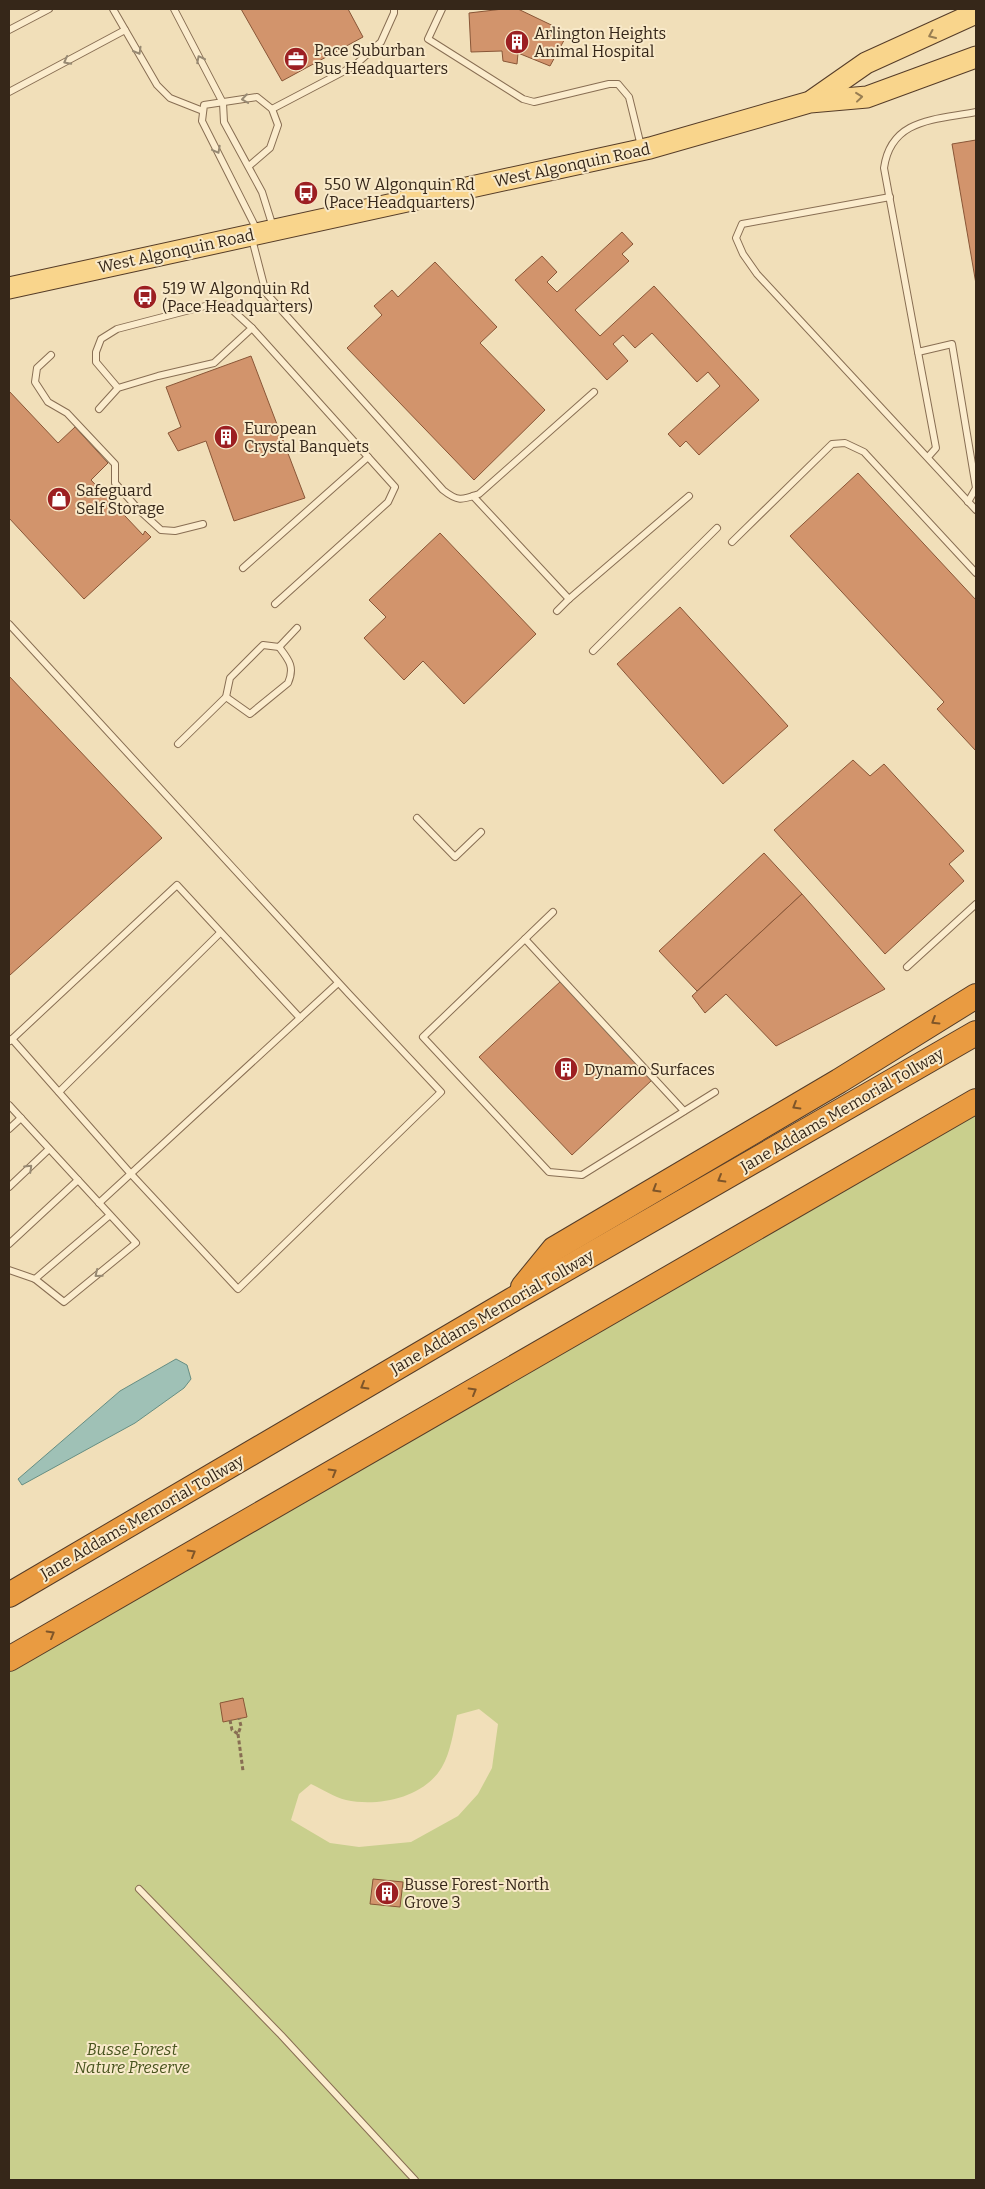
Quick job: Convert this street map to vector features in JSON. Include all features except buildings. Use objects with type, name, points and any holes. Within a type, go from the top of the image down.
[{"type":"highway","points":[[512,1300],[554,1249],[839,1081],[976,996]]},
{"type":"highway","name":"Jane Addams Memorial Tollway","points":[[9,1594],[512,1300],[976,1033]]},
{"type":"highway","points":[[9,1659],[976,1101]]},
{"type":"main road","name":"West Algonquin Road","points":[[810,102],[866,64],[976,14]]},
{"type":"main road","name":"West Algonquin Road","points":[[9,288],[642,150],[810,102],[867,97],[976,57]]},
{"type":"lane","points":[[9,30],[48,9]]},
{"type":"lane","points":[[113,9],[157,84],[170,98],[203,108],[223,102],[257,97],[272,109],[278,125],[270,148],[249,166]]},
{"type":"lane","points":[[174,9],[223,102],[224,122],[262,192],[261,233],[266,293],[444,490],[454,498],[465,499],[479,494],[594,392]]},
{"type":"lane","points":[[272,109],[354,66],[381,42],[394,9]]},
{"type":"lane","points":[[442,9],[428,39],[523,99],[534,102],[609,84],[618,84],[629,97],[642,150]]},
{"type":"lane","points":[[9,92],[126,30]]},
{"type":"lane","points":[[203,108],[202,121],[261,233]]},
{"type":"lane","points":[[928,457],[936,448],[884,168],[887,150],[900,134],[918,124],[976,112]]},
{"type":"lane","points":[[890,197],[742,224],[736,238],[743,254],[757,274],[976,510]]},
{"type":"lane","points":[[118,388],[96,362],[96,352],[101,339],[118,329],[209,305],[228,306],[252,328],[395,487],[388,502],[275,604]]},
{"type":"lane","points":[[99,409],[118,388],[158,376],[214,363],[252,328]]},
{"type":"lane","points":[[918,352],[952,344],[976,488],[968,502]]},
{"type":"lane","points":[[51,355],[37,368],[35,382],[48,402],[67,413],[115,464],[115,483],[139,510],[161,530],[176,531],[203,524]]},
{"type":"lane","points":[[732,542],[832,444],[845,443],[864,452],[976,573]]},
{"type":"lane","points":[[243,568],[368,457]]},
{"type":"lane","points":[[473,496],[569,598]]},
{"type":"lane","points":[[557,611],[569,598],[689,496]]},
{"type":"lane","points":[[593,651],[717,528]]},
{"type":"lane","points":[[9,624],[338,983],[441,1092],[238,1289],[10,1040],[176,885],[300,1018]]},
{"type":"lane","points":[[279,647],[297,628]]},
{"type":"lane","points":[[178,744],[226,697],[230,678],[263,645],[279,647],[291,663],[291,676],[288,683],[250,714],[226,697]]},
{"type":"lane","points":[[417,818],[455,857],[481,832]]},
{"type":"lane","points":[[907,967],[976,904]]},
{"type":"lane","points":[[553,912],[423,1037],[550,1172],[582,1175],[715,1092]]},
{"type":"lane","points":[[59,1092],[220,933]]},
{"type":"lane","points":[[525,939],[684,1111]]},
{"type":"lane","points":[[99,1203],[338,983]]},
{"type":"lane","points":[[9,1105],[136,1243],[64,1302],[35,1279],[9,1270]]},
{"type":"lane","points":[[9,1129],[21,1118]]},
{"type":"lane","points":[[9,1187],[49,1148]]},
{"type":"lane","points":[[9,1244],[78,1180]]},
{"type":"lane","points":[[35,1279],[110,1215]]},
{"type":"lane","points":[[139,1889],[282,2036],[416,2180]]},
{"type":"path","points":[[239,1718],[241,1726],[238,1734],[243,1771]]},
{"type":"path","points":[[230,1720],[232,1730],[238,1734]]},
{"type":"green space","name":"Busse Forest Nature Preserve","points":[[976,1102],[976,2180],[9,2180],[9,1662]],"holes":[[[479,1709],[498,1724],[492,1768],[478,1794],[458,1816],[411,1842],[359,1847],[330,1843],[291,1820],[299,1794],[311,1784],[342,1799],[359,1802],[386,1801],[412,1793],[434,1778],[442,1767],[450,1748],[457,1715]]]},
{"type":"water","points":[[176,1359],[187,1365],[191,1379],[184,1388],[135,1423],[22,1485],[18,1479],[120,1391]]},
{"type":"place","name":"Arlington Heights Animal Hospital","points":[[517,42]]},
{"type":"place","name":"Pace Suburban Bus Headquarters","points":[[296,59]]},
{"type":"place","name":"550 W Algonquin Rd (Pace Headquarters)","points":[[306,193]]},
{"type":"place","name":"519 W Algonquin Rd (Pace Headquarters)","points":[[145,297]]},
{"type":"place","name":"European Crystal Banquets","points":[[226,437]]},
{"type":"place","name":"Safeguard Self Storage","points":[[59,499]]},
{"type":"place","name":"Dynamo Surfaces","points":[[566,1069]]},
{"type":"place","name":"Busse Forest-North Grove 3","points":[[387,1893]]}]
